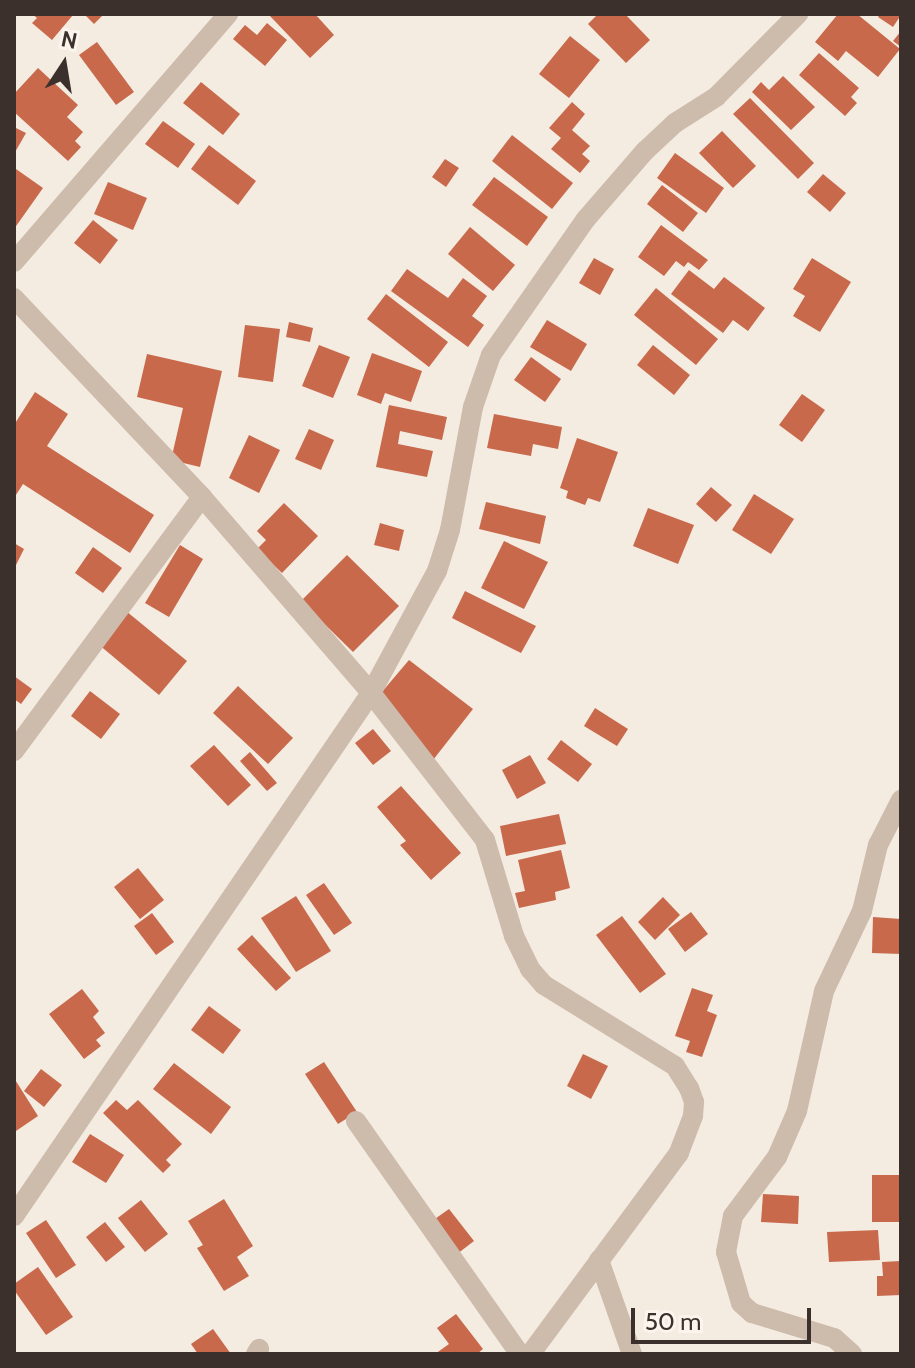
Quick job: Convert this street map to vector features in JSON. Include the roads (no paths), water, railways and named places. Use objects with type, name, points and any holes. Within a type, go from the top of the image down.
[{"type":"street","points":[[14,262],[228,14]]},
{"type":"street","points":[[14,1216],[371,693],[437,571],[450,530],[473,407],[491,355],[586,219],[645,151],[675,123],[716,97],[798,14]]},
{"type":"street","points":[[14,298],[202,497],[371,693],[485,840],[514,936],[530,969],[544,985],[675,1066],[689,1088],[694,1102],[693,1116],[679,1153],[530,1354]]},
{"type":"street","points":[[14,751],[202,497]]},
{"type":"street","points":[[852,1354],[834,1338],[752,1313],[741,1303],[726,1252],[733,1216],[777,1157],[797,1111],[824,991],[862,911],[878,845],[901,800]]},
{"type":"street","points":[[356,1121],[520,1354]]},
{"type":"street","points":[[599,1260],[632,1354]]}]
